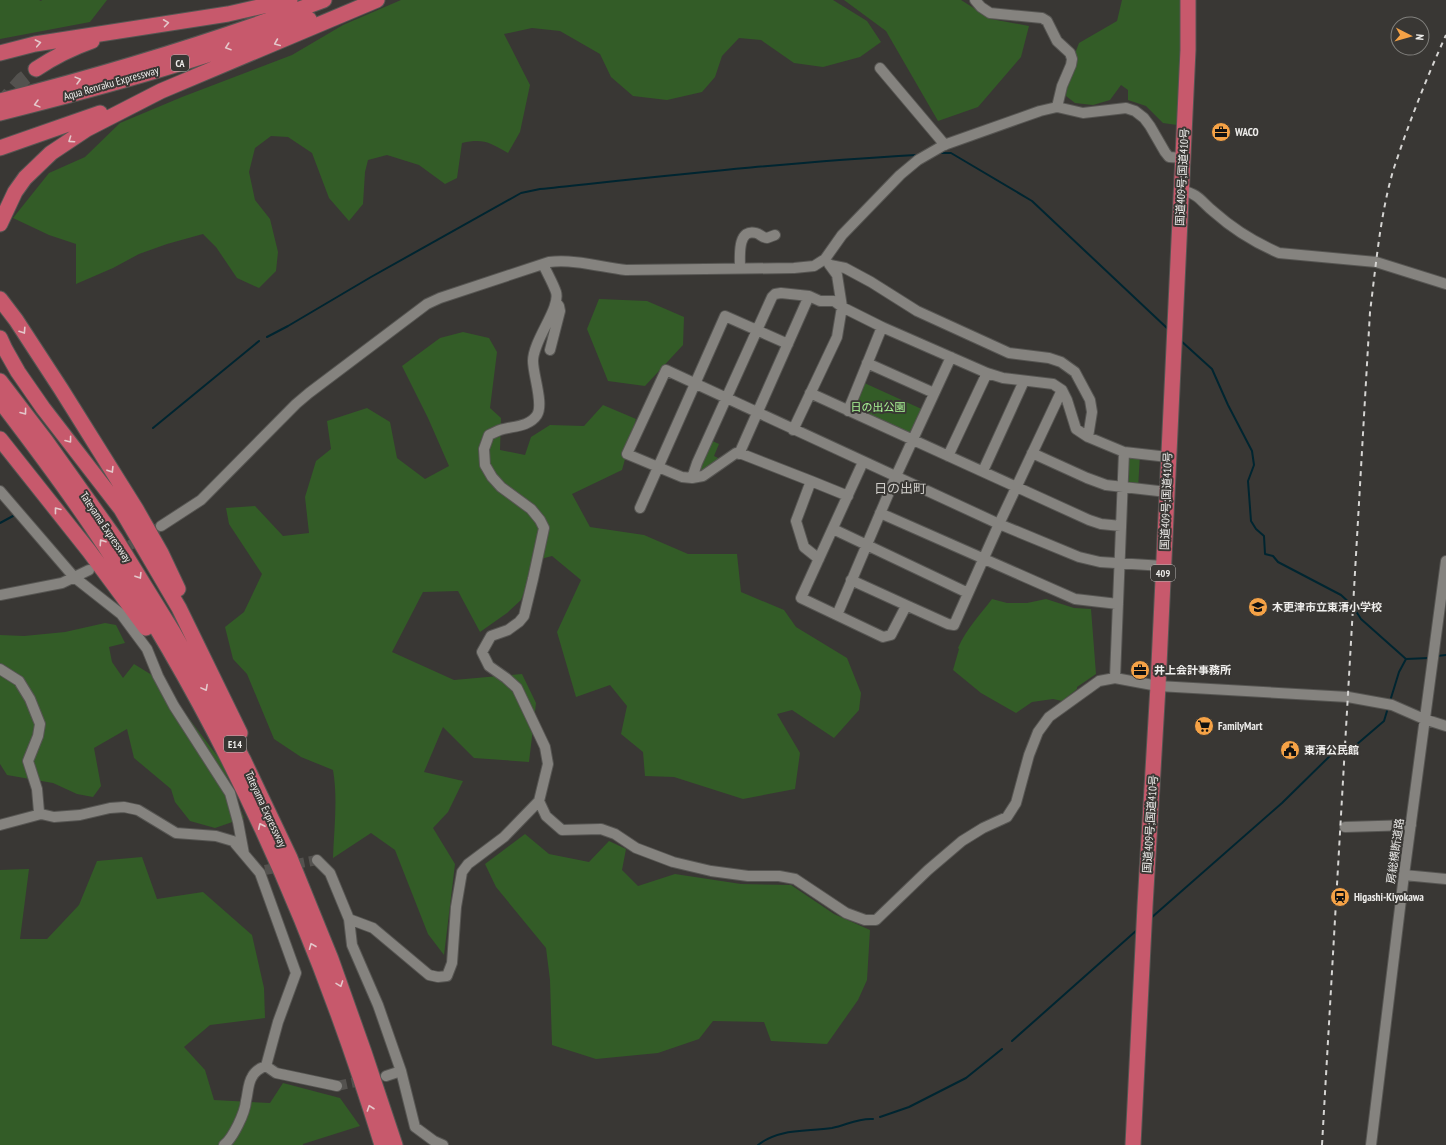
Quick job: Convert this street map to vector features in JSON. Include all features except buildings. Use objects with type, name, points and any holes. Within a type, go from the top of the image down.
[{"type":"highway","points":[[0,53],[35,44],[228,14],[290,0]]},
{"type":"highway","name":"Aqua Renraku Expressway","points":[[0,101],[118,70],[219,38],[324,0]]},
{"type":"highway","name":"Aqua Renraku Expressway","points":[[0,113],[122,81],[217,51],[297,24],[357,0]]},
{"type":"highway","points":[[0,224],[15,192],[25,178],[51,153],[87,129],[161,91],[377,0]]},
{"type":"highway","name":"国道409号;国道410号","points":[[1133,1145],[1164,566],[1188,50],[1188,0]]},
{"type":"highway","points":[[36,69],[77,46],[148,26]]},
{"type":"highway","points":[[0,148],[90,117],[139,96],[161,91]]},
{"type":"highway","points":[[0,299],[16,320],[61,389],[136,509],[161,553],[188,613],[220,694]]},
{"type":"highway","points":[[0,338],[12,360],[43,408],[121,509],[179,608],[220,694],[258,768],[318,907],[331,959]]},
{"type":"highway","name":"Tateyama Expressway","points":[[0,381],[46,441],[115,538],[146,587],[200,680],[242,759],[290,858],[331,959],[395,1145]]},
{"type":"highway","name":"Tateyama Expressway","points":[[0,401],[37,449],[104,544],[151,619],[190,686],[232,765],[296,906],[336,1010],[382,1145]]},
{"type":"highway","points":[[0,439],[90,551],[158,646],[190,686]]},
{"type":"highway","points":[[0,449],[15,465],[31,477]]},
{"type":"street","points":[[975,0],[981,7],[990,13],[1042,18],[1047,21],[1057,41],[1070,53],[1072,59],[1062,86],[1058,108]]},
{"type":"street","points":[[880,68],[945,145]]},
{"type":"street","points":[[827,262],[842,235],[900,175],[918,160],[945,145],[1040,111],[1058,108],[1083,113],[1126,108],[1135,111],[1144,118],[1169,157],[1183,158]]},
{"type":"street","points":[[1181,190],[1196,195],[1213,212],[1241,232],[1265,247],[1279,253],[1376,262],[1446,284]]},
{"type":"street","points":[[740,268],[740,249],[746,235],[749,233],[756,233],[767,238],[775,235]]},
{"type":"street","points":[[161,526],[201,500],[296,404],[422,308],[440,298],[549,262],[558,261],[626,270],[806,267],[827,262],[845,268],[871,282],[917,311],[1009,353],[1049,358],[1061,362],[1075,372],[1090,400],[1092,412],[1088,437]]},
{"type":"street","points":[[793,430],[837,336],[842,307],[837,275],[827,262]]},
{"type":"street","points":[[349,919],[373,928],[429,975],[438,977],[447,976],[452,963],[456,907],[462,872],[468,864],[504,837],[539,801],[548,764],[545,748],[517,688],[489,666],[482,652],[491,636],[508,630],[519,622],[524,616],[544,528],[540,520],[531,509],[501,487],[492,477],[485,465],[484,449],[489,435],[499,430],[527,424],[536,416],[539,409],[540,399],[535,380],[534,367],[535,349],[556,302],[557,293],[543,264]]},
{"type":"street","points":[[692,478],[697,463],[772,297],[775,294],[780,293],[809,296],[820,301],[834,301],[842,307],[882,327],[988,373],[1003,378],[1053,384],[1062,390],[1067,400],[1076,428],[1088,437],[1124,452],[1168,457]]},
{"type":"street","points":[[739,454],[809,296]]},
{"type":"street","points":[[550,350],[560,311],[556,302]]},
{"type":"street","points":[[640,508],[725,316],[788,344]]},
{"type":"street","points":[[848,411],[882,327]]},
{"type":"street","points":[[836,615],[896,476],[951,357]]},
{"type":"street","points":[[867,363],[934,393]]},
{"type":"street","points":[[848,496],[751,456],[736,453],[703,476],[692,478],[682,477],[627,454],[666,370],[999,524],[1079,557],[1100,562],[1164,566]]},
{"type":"street","points":[[948,456],[988,373]]},
{"type":"street","points":[[983,472],[1024,381]]},
{"type":"street","points":[[851,580],[948,624],[954,625],[1016,487],[1062,390]]},
{"type":"street","points":[[810,393],[1089,520],[1101,524],[1121,526]]},
{"type":"street","points":[[1115,678],[1124,452]]},
{"type":"street","points":[[1032,453],[1106,485],[1167,492]]},
{"type":"street","points":[[863,462],[801,598],[883,637],[888,637],[891,635],[905,608],[908,606]]},
{"type":"street","points":[[811,481],[796,521],[804,547],[819,559]]},
{"type":"street","points":[[0,491],[74,577],[121,614],[147,649],[158,676],[174,706],[230,793],[238,822],[244,854]]},
{"type":"street","points":[[880,513],[1075,599],[1118,604]]},
{"type":"street","points":[[833,529],[968,593]]},
{"type":"street","name":"房総横断道路","points":[[1371,1145],[1404,874],[1446,561]]},
{"type":"street","points":[[0,595],[62,583],[89,570]]},
{"type":"street","points":[[0,669],[19,681],[30,699],[40,724],[38,736],[28,762],[37,789],[39,812],[41,814]]},
{"type":"street","points":[[539,801],[546,816],[562,830],[601,829],[615,834],[636,848],[673,862],[711,871],[748,876],[779,876],[795,879],[846,913],[865,920],[876,920],[928,870],[962,841],[983,828],[1007,817],[1016,803],[1029,755],[1038,732],[1049,717],[1099,681],[1115,678],[1158,686],[1348,697],[1392,705],[1424,719],[1446,726]]},
{"type":"street","points":[[0,825],[41,814],[54,817],[80,815],[110,808],[124,807],[138,810],[176,832],[216,836],[234,842],[262,872],[296,973],[278,1022],[266,1066]]},
{"type":"street","points":[[1344,827],[1411,825]]},
{"type":"street","points":[[317,860],[330,873],[349,919],[352,946],[378,1005],[401,1072],[416,1127],[434,1141],[443,1145]]},
{"type":"street","points":[[1404,874],[1446,879]]},
{"type":"street","points":[[266,1066],[276,1073],[337,1086]]},
{"type":"street","points":[[224,1145],[228,1142],[242,1115],[251,1077],[258,1069],[266,1066]]},
{"type":"street","points":[[386,1076],[401,1072]]},
{"type":"green space","points":[[0,0],[107,0],[90,22],[0,39]]},
{"type":"green space","points":[[401,0],[833,0],[867,21],[881,42],[860,57],[823,67],[794,63],[761,40],[739,38],[722,56],[715,77],[702,92],[667,100],[633,96],[611,77],[600,54],[560,31],[532,28],[504,34],[530,85],[520,132],[508,153],[486,142],[476,141],[462,143],[457,178],[445,184],[419,165],[387,155],[368,160],[365,172],[363,204],[349,221],[329,198],[312,153],[288,137],[271,136],[255,148],[249,172],[255,200],[270,219],[278,252],[276,271],[259,288],[237,278],[216,247],[203,234],[139,254],[113,268],[76,284],[76,244],[49,235],[13,218],[49,173],[85,157],[120,123],[182,97],[292,55],[343,25]]},
{"type":"green space","points":[[844,0],[961,0],[991,19],[1029,26],[1021,57],[978,107],[938,121],[886,31]]},
{"type":"green space","points":[[1122,0],[1182,0],[1180,119],[1177,125],[1163,123],[1146,106],[1128,100],[1128,90],[1121,85],[1110,100],[1093,105],[1075,103],[1066,96],[1067,83],[1065,80],[1079,43],[1117,21]]},
{"type":"green space","points":[[599,299],[647,301],[684,317],[683,345],[645,386],[608,381],[587,329]]},
{"type":"green space","points":[[463,332],[489,338],[497,352],[490,408],[501,418],[500,450],[525,455],[531,437],[550,425],[584,426],[603,405],[636,419],[622,470],[572,494],[590,527],[644,535],[688,554],[737,554],[741,592],[784,610],[796,627],[847,658],[861,693],[859,710],[834,738],[792,710],[777,714],[800,753],[795,789],[743,799],[674,777],[645,776],[643,752],[621,734],[627,706],[610,685],[576,697],[557,632],[581,580],[552,556],[537,560],[521,600],[507,613],[480,632],[458,591],[423,592],[392,652],[454,680],[522,674],[536,703],[529,762],[474,758],[443,727],[424,772],[463,781],[448,812],[433,828],[455,864],[444,955],[428,934],[395,850],[371,833],[333,858],[335,803],[333,770],[301,757],[274,739],[247,674],[233,659],[225,627],[244,612],[262,574],[229,524],[226,508],[255,506],[283,536],[309,533],[305,497],[316,461],[331,449],[327,421],[367,408],[390,422],[397,458],[425,479],[449,466],[428,418],[402,366],[440,338]]},
{"type":"green space","name":"日の出公園","points":[[860,381],[926,411],[913,440],[848,411]]},
{"type":"green space","points":[[708,439],[719,444],[714,456],[724,461],[692,478]]},
{"type":"green space","points":[[1124,452],[1140,454],[1138,489],[1123,488]]},
{"type":"green space","points":[[992,599],[1007,603],[1027,603],[1046,599],[1074,608],[1091,609],[1096,674],[1077,687],[1077,689],[1062,701],[1053,699],[1032,702],[1016,713],[981,693],[953,670],[958,648],[965,634]]},
{"type":"green space","points":[[105,623],[116,625],[125,643],[109,647],[112,662],[123,678],[134,664],[160,680],[221,761],[244,818],[215,828],[190,821],[175,802],[171,789],[134,758],[127,729],[94,748],[101,786],[93,797],[77,794],[53,783],[7,775],[0,764],[0,635],[24,636],[65,632]]},
{"type":"green space","points":[[525,834],[549,854],[589,862],[609,841],[626,849],[622,870],[638,886],[675,874],[741,884],[791,885],[834,914],[870,930],[867,980],[858,1000],[827,1044],[771,1041],[764,1022],[713,1021],[699,1039],[658,1053],[596,1059],[552,1045],[550,980],[546,948],[496,887],[485,864]]},
{"type":"green space","points":[[142,857],[157,899],[203,892],[252,935],[264,988],[265,1018],[210,1025],[184,1047],[205,1070],[214,1100],[270,1103],[283,1083],[340,1098],[360,1126],[303,1145],[0,1145],[0,870],[29,869],[20,939],[47,939],[79,905],[97,861]]},
{"type":"waterway","points":[[939,153],[951,153],[1032,201],[1168,329]]},
{"type":"waterway","points":[[267,337],[521,193],[540,189],[728,170],[822,161],[916,155]]},
{"type":"waterway","points":[[1180,340],[1212,369],[1228,405],[1252,451],[1254,465],[1248,481],[1251,521],[1256,529],[1264,536],[1265,554],[1273,556],[1278,562],[1341,595],[1352,605],[1361,619],[1406,659],[1429,658]]},
{"type":"waterway","points":[[153,428],[259,341]]},
{"type":"waterway","points":[[0,523],[13,516]]},
{"type":"waterway","points":[[1437,656],[1446,655]]},
{"type":"waterway","points":[[1391,698],[1399,672],[1406,659]]},
{"type":"waterway","points":[[1350,746],[1356,745],[1384,721],[1387,711]]},
{"type":"waterway","points":[[1151,918],[1282,803],[1337,749],[1341,748]]},
{"type":"waterway","points":[[1012,1041],[1137,930]]},
{"type":"waterway","points":[[880,1117],[909,1107],[966,1078],[1002,1049]]},
{"type":"waterway","points":[[758,1145],[784,1133],[832,1128],[857,1121],[873,1119]]},
{"type":"tunnel","points":[[0,105],[22,80],[36,69]]},
{"type":"tunnel","points":[[117,553],[161,526]]},
{"type":"tunnel","points":[[265,870],[317,860]]},
{"type":"tunnel","points":[[337,1086],[366,1080]]},
{"type":"railway","points":[[1322,1145],[1370,312],[1376,259],[1385,205],[1393,171],[1431,68],[1446,35]]},
{"type":"place","name":"WACO","points":[[1221,132]]},
{"type":"place","name":"木更津市立東清小学校","points":[[1258,607]]},
{"type":"place","name":"井上会計事務所","points":[[1140,670]]},
{"type":"place","name":"FamilyMart","points":[[1204,726]]},
{"type":"place","name":"東清公民館","points":[[1290,750]]},
{"type":"place","name":"Higashi-Kiyokawa","points":[[1340,897]]},
{"type":"district","name":"日の出町","points":[[900,488]]}]
